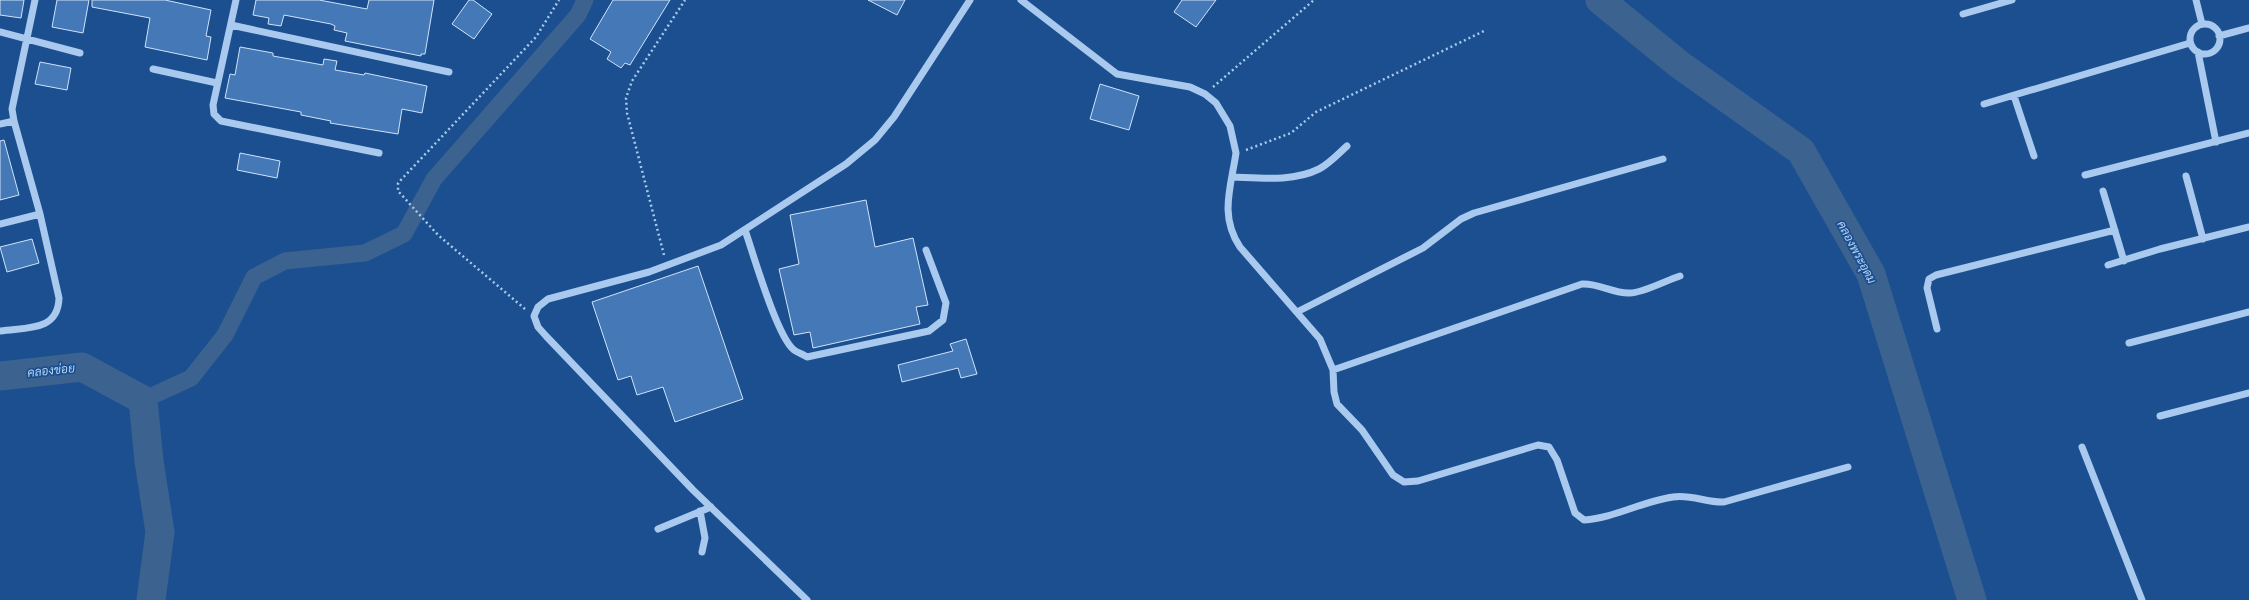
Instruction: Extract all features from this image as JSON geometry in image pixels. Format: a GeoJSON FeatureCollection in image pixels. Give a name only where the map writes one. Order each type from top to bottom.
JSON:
{"type":"FeatureCollection","features":[{"type":"Feature","properties":{"kind":"street"},"geometry":{"type":"LineString","coordinates":[[0,331],[44,325],[54,319],[59,310],[59,298],[40,214],[12,109],[28,39],[35,0]]}},
{"type":"Feature","properties":{"kind":"street"},"geometry":{"type":"LineString","coordinates":[[236,0],[217,83],[213,105],[214,114],[221,121],[379,153]]}},
{"type":"Feature","properties":{"kind":"street"},"geometry":{"type":"LineString","coordinates":[[807,600],[711,507],[546,336],[538,327],[534,316],[538,307],[548,299],[667,266],[721,245],[846,164],[875,140],[894,117],[970,0]]}},
{"type":"Feature","properties":{"kind":"street"},"geometry":{"type":"LineString","coordinates":[[1021,0],[1117,74],[1190,88],[1205,94],[1216,103],[1230,126],[1236,153],[1227,212],[1231,234],[1240,247],[1320,339],[1333,370],[1334,392],[1337,404],[1362,430],[1393,475],[1404,482],[1418,481],[1538,445],[1549,447],[1557,460],[1575,513],[1584,520],[1600,519],[1673,497],[1691,496],[1712,503],[1724,502],[1848,466]]}},
{"type":"Feature","properties":{"kind":"street"},"geometry":{"type":"LineString","coordinates":[[1963,14],[2012,0]]}},
{"type":"Feature","properties":{"kind":"street"},"geometry":{"type":"LineString","coordinates":[[2196,0],[2202,24]]}},
{"type":"Feature","properties":{"kind":"street"},"geometry":{"type":"LineString","coordinates":[[2190,43],[2198,52],[2203,54],[2214,51],[2218,47],[2219,36],[2213,27],[2202,24]]}},
{"type":"Feature","properties":{"kind":"street"},"geometry":{"type":"LineString","coordinates":[[2190,43],[2192,31],[2202,24]]}},
{"type":"Feature","properties":{"kind":"street"},"geometry":{"type":"LineString","coordinates":[[231,25],[449,72]]}},
{"type":"Feature","properties":{"kind":"street"},"geometry":{"type":"LineString","coordinates":[[2219,36],[2249,28]]}},
{"type":"Feature","properties":{"kind":"street"},"geometry":{"type":"LineString","coordinates":[[0,32],[80,53]]}},
{"type":"Feature","properties":{"kind":"street"},"geometry":{"type":"LineString","coordinates":[[1984,104],[2190,43]]}},
{"type":"Feature","properties":{"kind":"street"},"geometry":{"type":"LineString","coordinates":[[2198,52],[2216,142]]}},
{"type":"Feature","properties":{"kind":"street"},"geometry":{"type":"LineString","coordinates":[[153,69],[217,83]]}},
{"type":"Feature","properties":{"kind":"street"},"geometry":{"type":"LineString","coordinates":[[2014,96],[2034,156]]}},
{"type":"Feature","properties":{"kind":"street"},"geometry":{"type":"LineString","coordinates":[[0,124],[14,120]]}},
{"type":"Feature","properties":{"kind":"street"},"geometry":{"type":"LineString","coordinates":[[2085,175],[2249,133]]}},
{"type":"Feature","properties":{"kind":"street"},"geometry":{"type":"LineString","coordinates":[[1232,177],[1272,178],[1304,175],[1320,169],[1347,146]]}},
{"type":"Feature","properties":{"kind":"street"},"geometry":{"type":"LineString","coordinates":[[1297,312],[1423,248],[1461,219],[1474,213],[1559,187],[1663,159]]}},
{"type":"Feature","properties":{"kind":"street"},"geometry":{"type":"LineString","coordinates":[[2186,176],[2203,239]]}},
{"type":"Feature","properties":{"kind":"street"},"geometry":{"type":"LineString","coordinates":[[2103,191],[2124,261]]}},
{"type":"Feature","properties":{"kind":"street"},"geometry":{"type":"LineString","coordinates":[[0,224],[40,214]]}},
{"type":"Feature","properties":{"kind":"street"},"geometry":{"type":"LineString","coordinates":[[2108,265],[2249,227]]}},
{"type":"Feature","properties":{"kind":"street"},"geometry":{"type":"LineString","coordinates":[[745,230],[765,290],[781,329],[793,349],[807,357],[930,331],[943,320],[946,303],[926,250]]}},
{"type":"Feature","properties":{"kind":"street"},"geometry":{"type":"LineString","coordinates":[[1936,329],[1927,288],[1929,279],[1936,275],[2115,230]]}},
{"type":"Feature","properties":{"kind":"street"},"geometry":{"type":"LineString","coordinates":[[1333,370],[1582,284],[1601,286],[1632,294],[1680,276]]}},
{"type":"Feature","properties":{"kind":"street"},"geometry":{"type":"LineString","coordinates":[[2129,343],[2249,312]]}},
{"type":"Feature","properties":{"kind":"street"},"geometry":{"type":"LineString","coordinates":[[2160,416],[2249,393]]}},
{"type":"Feature","properties":{"kind":"street"},"geometry":{"type":"LineString","coordinates":[[2082,447],[2142,600]]}},
{"type":"Feature","properties":{"kind":"street"},"geometry":{"type":"LineString","coordinates":[[658,528],[711,507]]}},
{"type":"Feature","properties":{"kind":"street"},"geometry":{"type":"LineString","coordinates":[[700,511],[705,538],[702,552]]}},
{"type":"Feature","properties":{"kind":"path"},"geometry":{"type":"LineString","coordinates":[[534,316],[506,295],[438,235],[398,191],[398,183],[536,37],[559,0]]}},
{"type":"Feature","properties":{"kind":"path"},"geometry":{"type":"LineString","coordinates":[[667,266],[627,113],[626,98],[632,81],[685,0]]}},
{"type":"Feature","properties":{"kind":"path"},"geometry":{"type":"LineString","coordinates":[[1205,94],[1314,0]]}},
{"type":"Feature","properties":{"kind":"path"},"geometry":{"type":"LineString","coordinates":[[1236,153],[1291,133],[1316,112],[1486,30]]}},
{"type":"Feature","properties":{"kind":"building"},"geometry":{"type":"Polygon","coordinates":[[[0,0],[24,0],[21,18],[0,15],[0,0]]]}},
{"type":"Feature","properties":{"kind":"building"},"geometry":{"type":"Polygon","coordinates":[[[57,0],[89,0],[83,33],[52,27],[57,0]]]}},
{"type":"Feature","properties":{"kind":"building"},"geometry":{"type":"Polygon","coordinates":[[[92,0],[165,0],[211,10],[206,36],[211,37],[207,60],[145,47],[150,18],[92,7],[92,0]]]}},
{"type":"Feature","properties":{"kind":"building"},"geometry":{"type":"Polygon","coordinates":[[[256,0],[319,0],[367,9],[369,0],[434,0],[425,54],[421,54],[421,56],[345,41],[347,33],[334,30],[335,26],[331,24],[284,15],[281,26],[268,24],[269,18],[253,15],[256,0]]]}},
{"type":"Feature","properties":{"kind":"building"},"geometry":{"type":"Polygon","coordinates":[[[469,0],[473,0],[492,14],[474,39],[452,24],[469,0]]]}},
{"type":"Feature","properties":{"kind":"building"},"geometry":{"type":"Polygon","coordinates":[[[613,0],[670,0],[630,65],[625,63],[621,68],[607,59],[611,52],[590,39],[613,0]]]}},
{"type":"Feature","properties":{"kind":"building"},"geometry":{"type":"Polygon","coordinates":[[[868,0],[905,0],[897,15],[868,0]]]}},
{"type":"Feature","properties":{"kind":"building"},"geometry":{"type":"Polygon","coordinates":[[[1182,0],[1216,0],[1196,27],[1174,12],[1182,0]]]}},
{"type":"Feature","properties":{"kind":"building"},"geometry":{"type":"Polygon","coordinates":[[[240,47],[273,53],[273,56],[323,65],[324,59],[337,61],[335,70],[364,75],[365,73],[427,86],[422,113],[402,109],[398,134],[330,123],[331,121],[301,115],[301,112],[225,98],[230,74],[235,75],[240,47]]]}},
{"type":"Feature","properties":{"kind":"building"},"geometry":{"type":"Polygon","coordinates":[[[40,62],[71,68],[67,90],[35,84],[40,62]]]}},
{"type":"Feature","properties":{"kind":"building"},"geometry":{"type":"Polygon","coordinates":[[[1100,84],[1139,96],[1129,130],[1090,119],[1100,84]]]}},
{"type":"Feature","properties":{"kind":"building"},"geometry":{"type":"Polygon","coordinates":[[[4,140],[19,195],[0,200],[0,141],[4,140]]]}},
{"type":"Feature","properties":{"kind":"building"},"geometry":{"type":"Polygon","coordinates":[[[240,153],[280,161],[277,178],[237,170],[240,153]]]}},
{"type":"Feature","properties":{"kind":"building"},"geometry":{"type":"Polygon","coordinates":[[[866,200],[875,247],[913,238],[928,305],[916,307],[920,324],[813,348],[810,332],[794,335],[779,269],[799,264],[790,215],[866,200]]]}},
{"type":"Feature","properties":{"kind":"building"},"geometry":{"type":"Polygon","coordinates":[[[32,239],[39,263],[7,272],[0,247],[32,239]]]}},
{"type":"Feature","properties":{"kind":"building"},"geometry":{"type":"Polygon","coordinates":[[[698,266],[743,399],[675,422],[663,387],[637,395],[631,376],[618,380],[592,302],[698,266]]]}},
{"type":"Feature","properties":{"kind":"building"},"geometry":{"type":"Polygon","coordinates":[[[966,339],[977,374],[961,378],[958,368],[902,382],[898,365],[953,351],[950,344],[966,339]]]}},
{"type":"Feature","properties":{"kind":"waterway"},"geometry":{"type":"LineString","coordinates":[[143,400],[191,378],[225,335],[254,277],[285,261],[365,253],[404,234],[434,179],[578,15],[585,0]]}},
{"type":"Feature","properties":{"kind":"waterway","name":"คลองพระอุดม"},"geometry":{"type":"LineString","coordinates":[[1600,0],[1680,65],[1801,151],[1871,274],[1972,600]]}},
{"type":"Feature","properties":{"kind":"waterway","name":"คลองข่อย"},"geometry":{"type":"LineString","coordinates":[[0,376],[82,367],[143,400],[149,461],[160,532],[151,600]]}}]}
